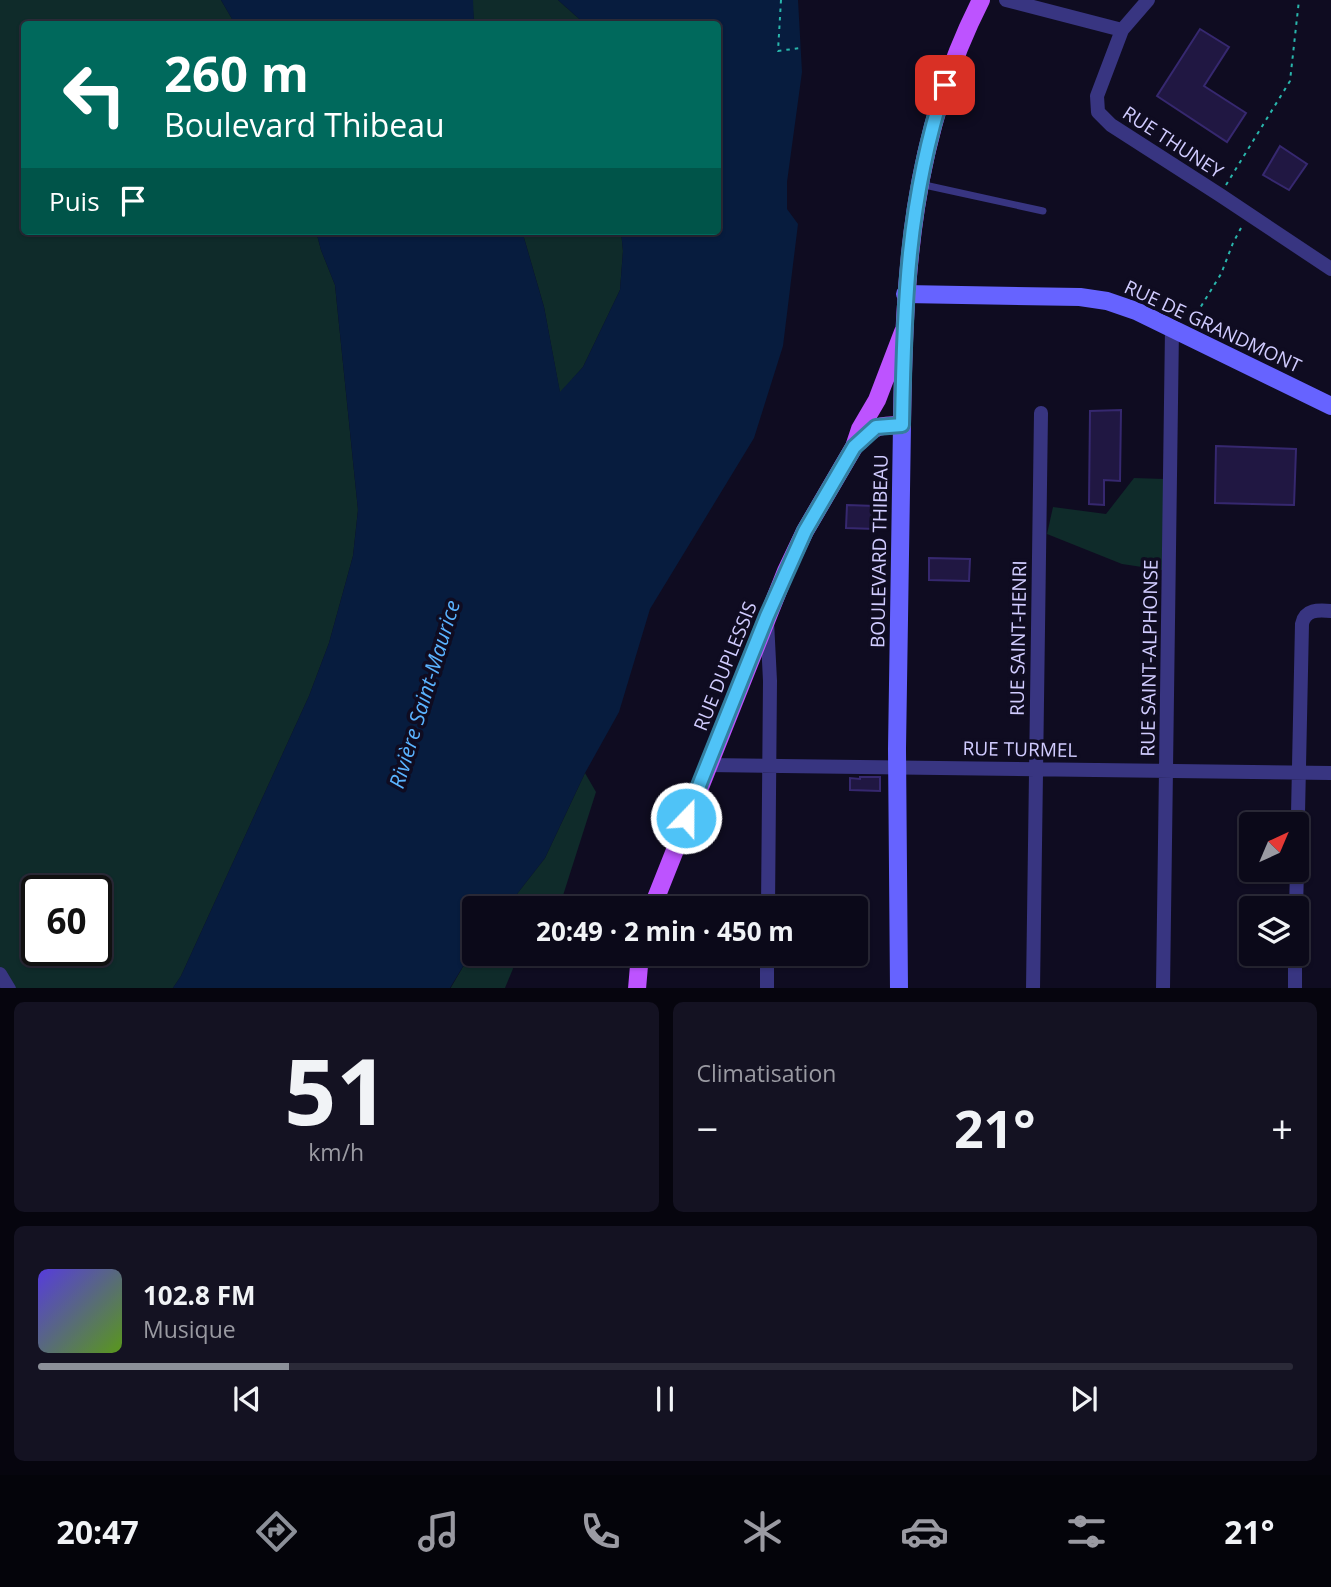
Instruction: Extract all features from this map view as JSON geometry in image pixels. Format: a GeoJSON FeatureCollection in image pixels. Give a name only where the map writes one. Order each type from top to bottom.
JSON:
{"type":"FeatureCollection","features":[{"type":"Feature","properties":{"kind":"main road","name":"BOULEVARD THIBEAU"},"geometry":{"type":"LineString","coordinates":[[902,425],[905,294],[919,184],[945,85],[981,0]]}},
{"type":"Feature","properties":{"kind":"main road","name":"RUE DUPLESSIS"},"geometry":{"type":"LineString","coordinates":[[657,896],[767,616],[805,531],[854,447],[860,429],[880,393],[903,332]]}},
{"type":"Feature","properties":{"kind":"main road","name":"RUE DUPLESSIS"},"geometry":{"type":"LineString","coordinates":[[854,447],[876,427],[902,425]]}},
{"type":"Feature","properties":{"kind":"main road"},"geometry":{"type":"LineString","coordinates":[[637,988],[639,966]]}},
{"type":"Feature","properties":{"kind":"street"},"geometry":{"type":"LineString","coordinates":[[1006,0],[1122,30],[1148,0]]}},
{"type":"Feature","properties":{"kind":"street","name":"RUE THUNEY"},"geometry":{"type":"LineString","coordinates":[[1122,30],[1097,96],[1096,108],[1100,115],[1111,125],[1331,269]]}},
{"type":"Feature","properties":{"kind":"street","name":"RUE DE GRANDMONT"},"geometry":{"type":"LineString","coordinates":[[905,294],[1091,298],[1129,308],[1331,405]]}},
{"type":"Feature","properties":{"kind":"street","name":"RUE SAINT-ALPHONSE"},"geometry":{"type":"LineString","coordinates":[[1163,988],[1178,332]]}},
{"type":"Feature","properties":{"kind":"street","name":"RUE SAINT-HENRI"},"geometry":{"type":"LineString","coordinates":[[1032,988],[1041,413]]}},
{"type":"Feature","properties":{"kind":"street","name":"BOULEVARD THIBEAU"},"geometry":{"type":"LineString","coordinates":[[899,988],[897,767],[902,425]]}},
{"type":"Feature","properties":{"kind":"street"},"geometry":{"type":"LineString","coordinates":[[1298,812],[1302,624],[1306,614],[1331,611]]}},
{"type":"Feature","properties":{"kind":"street"},"geometry":{"type":"LineString","coordinates":[[767,616],[768,896]]}},
{"type":"Feature","properties":{"kind":"street","name":"RUE TURMEL"},"geometry":{"type":"LineString","coordinates":[[708,765],[1331,773]]}},
{"type":"Feature","properties":{"kind":"street"},"geometry":{"type":"LineString","coordinates":[[767,966],[767,988]]}},
{"type":"Feature","properties":{"kind":"street"},"geometry":{"type":"LineString","coordinates":[[1295,966],[1295,988]]}},
{"type":"Feature","properties":{"kind":"lane"},"geometry":{"type":"LineString","coordinates":[[919,184],[1042,211]]}},
{"type":"Feature","properties":{"kind":"path"},"geometry":{"type":"LineString","coordinates":[[781,0],[778,51],[800,48]]}},
{"type":"Feature","properties":{"kind":"path"},"geometry":{"type":"LineString","coordinates":[[1220,195],[1290,81],[1298,0]]}},
{"type":"Feature","properties":{"kind":"path"},"geometry":{"type":"LineString","coordinates":[[1178,332],[1221,274],[1233,243],[1249,215]]}},
{"type":"Feature","properties":{"kind":"green space"},"geometry":{"type":"Polygon","coordinates":[[[0,0],[221,0],[233,21],[21,21],[21,235],[317,235],[335,285],[358,510],[353,556],[329,643],[309,696],[181,976],[173,988],[0,988],[0,0]]]}},
{"type":"Feature","properties":{"kind":"green space"},"geometry":{"type":"Polygon","coordinates":[[[463,0],[558,0],[582,21],[474,21],[473,10],[463,0]]]}},
{"type":"Feature","properties":{"kind":"green space"},"geometry":{"type":"Polygon","coordinates":[[[523,235],[621,235],[620,290],[583,367],[560,393],[544,307],[523,235]]]}},
{"type":"Feature","properties":{"kind":"green space"},"geometry":{"type":"Polygon","coordinates":[[[1134,478],[1164,479],[1162,570],[1122,564],[1047,534],[1053,507],[1106,514],[1134,478]]]}},
{"type":"Feature","properties":{"kind":"green space"},"geometry":{"type":"Polygon","coordinates":[[[585,773],[596,792],[563,896],[515,896],[545,858],[585,773]]]}},
{"type":"Feature","properties":{"kind":"green space"},"geometry":{"type":"Polygon","coordinates":[[[463,966],[514,966],[505,988],[451,988],[463,966]]]}},
{"type":"Feature","properties":{"kind":"water"},"geometry":{"type":"Polygon","coordinates":[[[221,0],[473,0],[474,21],[233,21],[221,0]]]}},
{"type":"Feature","properties":{"kind":"water","name":"Rivière Saint-Maurice"},"geometry":{"type":"Polygon","coordinates":[[[558,0],[798,0],[802,72],[787,182],[787,209],[798,224],[783,346],[754,438],[650,609],[619,712],[585,773],[545,858],[515,896],[462,896],[463,966],[450,988],[173,988],[181,976],[309,696],[329,643],[353,556],[358,510],[335,285],[317,235],[523,235],[544,307],[560,392],[583,367],[620,290],[621,235],[721,235],[721,21],[582,21],[558,0]]]}},
{"type":"Feature","properties":{"kind":"building"},"geometry":{"type":"Polygon","coordinates":[[[1200,29],[1229,47],[1204,86],[1246,113],[1227,142],[1157,96],[1200,29]]]}},
{"type":"Feature","properties":{"kind":"building"},"geometry":{"type":"Polygon","coordinates":[[[1280,146],[1307,164],[1289,190],[1263,175],[1280,146]]]}},
{"type":"Feature","properties":{"kind":"building"},"geometry":{"type":"Polygon","coordinates":[[[1121,410],[1120,481],[1104,480],[1104,505],[1089,504],[1090,411],[1121,410]]]}},
{"type":"Feature","properties":{"kind":"building"},"geometry":{"type":"Polygon","coordinates":[[[1216,446],[1296,449],[1294,505],[1215,503],[1216,446]]]}},
{"type":"Feature","properties":{"kind":"building"},"geometry":{"type":"Polygon","coordinates":[[[847,505],[875,506],[875,529],[846,528],[847,505]]]}},
{"type":"Feature","properties":{"kind":"building"},"geometry":{"type":"Polygon","coordinates":[[[929,558],[970,559],[969,581],[929,580],[929,558]]]}},
{"type":"Feature","properties":{"kind":"building"},"geometry":{"type":"Polygon","coordinates":[[[880,777],[880,791],[850,790],[850,778],[880,777]]]}},
{"type":"Feature","properties":{"kind":"route"},"geometry":{"type":"LineString","coordinates":[[686,818],[767,616],[805,531],[828,489],[854,447],[872,429],[884,425],[902,425],[904,312],[910,244],[922,169],[945,85]]}}]}
